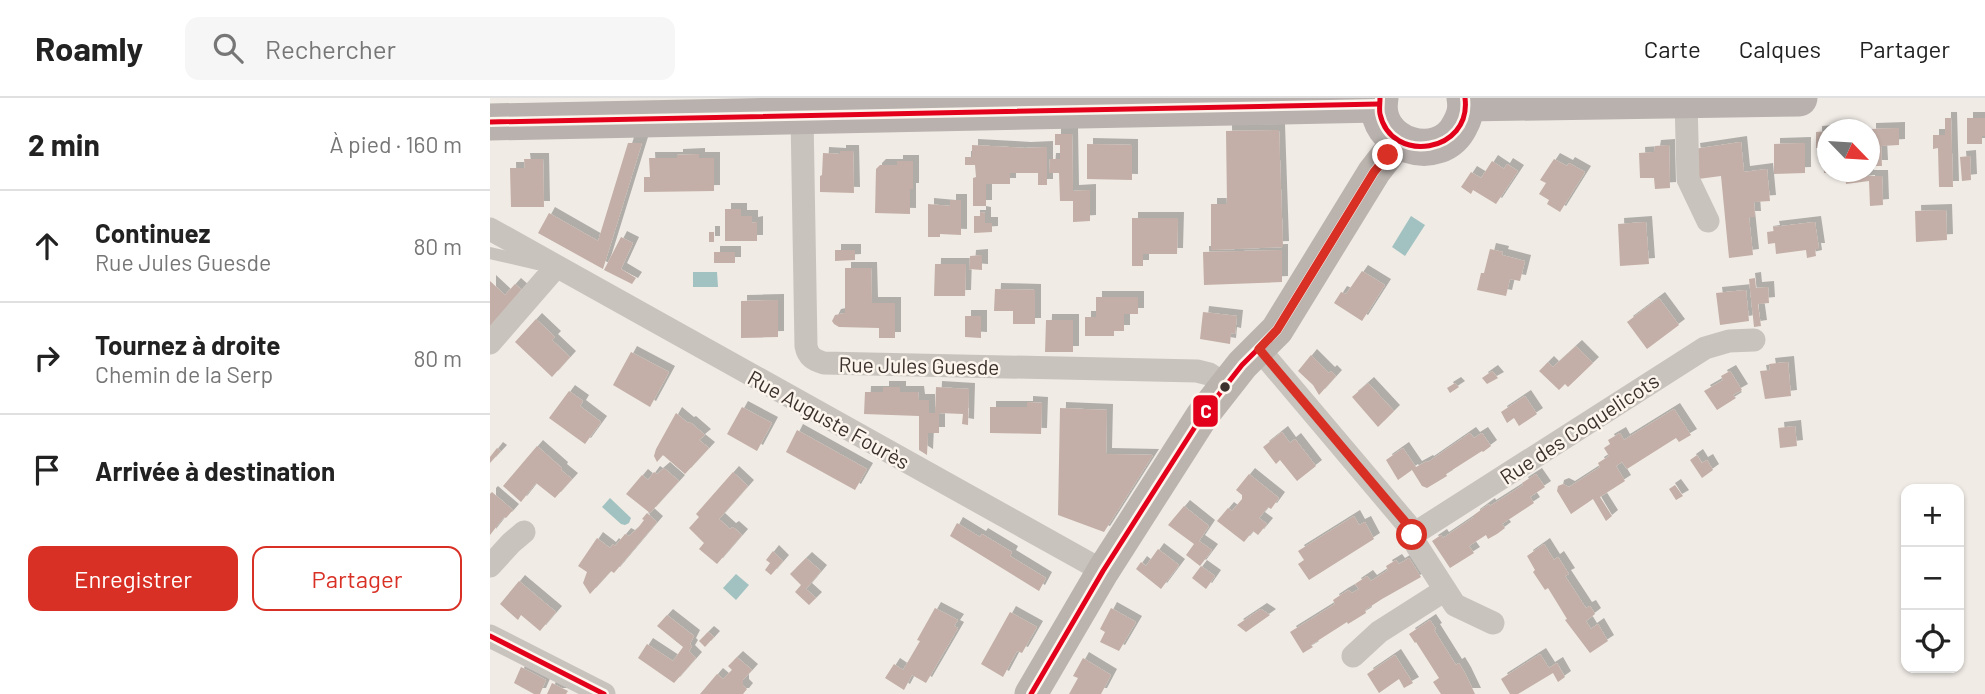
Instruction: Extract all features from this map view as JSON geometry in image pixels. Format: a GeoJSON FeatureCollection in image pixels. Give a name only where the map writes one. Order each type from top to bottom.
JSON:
{"type":"FeatureCollection","features":[{"type":"Feature","properties":{"kind":"main road"},"geometry":{"type":"LineString","coordinates":[[490,122],[747,112],[802,116],[1379,101],[1383,124],[1389,133],[1410,147],[1424,148],[1437,146],[1449,139],[1458,129],[1464,117],[1466,100],[1798,98]]}},
{"type":"Feature","properties":{"kind":"street"},"geometry":{"type":"LineString","coordinates":[[1686,100],[1688,179],[1708,221]]}},
{"type":"Feature","properties":{"kind":"street","name":"Rue Jules Guesde"},"geometry":{"type":"LineString","coordinates":[[802,116],[806,346],[808,355],[815,360],[824,363],[1197,372],[1209,374],[1226,385]]}},
{"type":"Feature","properties":{"kind":"street"},"geometry":{"type":"LineString","coordinates":[[1031,694],[1103,571],[1202,416],[1242,365],[1277,330],[1374,172],[1398,141]]}},
{"type":"Feature","properties":{"kind":"street","name":"Rue Auguste Fourès"},"geometry":{"type":"LineString","coordinates":[[490,229],[1103,571]]}},
{"type":"Feature","properties":{"kind":"street"},"geometry":{"type":"LineString","coordinates":[[490,343],[556,267]]}},
{"type":"Feature","properties":{"kind":"street","name":"Rue des Coquelicots"},"geometry":{"type":"LineString","coordinates":[[1412,535],[1705,348],[1729,341],[1754,340]]}},
{"type":"Feature","properties":{"kind":"street"},"geometry":{"type":"LineString","coordinates":[[1259,349],[1407,524],[1416,546],[1455,605],[1493,623]]}},
{"type":"Feature","properties":{"kind":"street"},"geometry":{"type":"LineString","coordinates":[[490,566],[510,543],[524,532]]}},
{"type":"Feature","properties":{"kind":"street"},"geometry":{"type":"LineString","coordinates":[[1353,656],[1380,632],[1445,590]]}},
{"type":"Feature","properties":{"kind":"street"},"geometry":{"type":"LineString","coordinates":[[490,636],[604,694]]}},
{"type":"Feature","properties":{"kind":"lane","name":"Rue Auguste Fourès"},"geometry":{"type":"LineString","coordinates":[[490,253],[556,267]]}},
{"type":"Feature","properties":{"kind":"water"},"geometry":{"type":"Polygon","coordinates":[[[1411,216],[1425,225],[1405,256],[1392,247],[1411,216]]]}},
{"type":"Feature","properties":{"kind":"water"},"geometry":{"type":"Polygon","coordinates":[[[693,272],[717,272],[718,287],[693,287],[693,272]]]}},
{"type":"Feature","properties":{"kind":"water"},"geometry":{"type":"Polygon","coordinates":[[[610,498],[631,518],[629,523],[621,524],[602,507],[610,498]]]}},
{"type":"Feature","properties":{"kind":"water"},"geometry":{"type":"Polygon","coordinates":[[[736,574],[749,585],[736,600],[723,588],[736,574]]]}},
{"type":"Feature","properties":{"kind":"building"},"geometry":{"type":"Polygon","coordinates":[[[1945,118],[1951,118],[1953,187],[1939,187],[1938,148],[1933,149],[1933,135],[1945,135],[1945,118]]]}},
{"type":"Feature","properties":{"kind":"building"},"geometry":{"type":"Polygon","coordinates":[[[1967,118],[1985,118],[1982,144],[1967,144],[1967,118]]]}},
{"type":"Feature","properties":{"kind":"building"},"geometry":{"type":"Polygon","coordinates":[[[1899,128],[1899,145],[1881,146],[1882,166],[1880,166],[1880,129],[1899,128]]]}},
{"type":"Feature","properties":{"kind":"building"},"geometry":{"type":"Polygon","coordinates":[[[1279,130],[1283,247],[1211,250],[1211,204],[1227,204],[1226,131],[1279,130]]]}},
{"type":"Feature","properties":{"kind":"building"},"geometry":{"type":"Polygon","coordinates":[[[1055,134],[1072,134],[1073,191],[1090,190],[1090,221],[1073,222],[1073,201],[1060,201],[1059,173],[1049,173],[1050,159],[1060,159],[1060,145],[1055,145],[1055,134]]]}},
{"type":"Feature","properties":{"kind":"building"},"geometry":{"type":"Polygon","coordinates":[[[1741,142],[1744,172],[1767,169],[1770,201],[1754,202],[1755,217],[1749,217],[1753,255],[1729,258],[1721,176],[1698,179],[1694,149],[1741,142]]]}},
{"type":"Feature","properties":{"kind":"building"},"geometry":{"type":"Polygon","coordinates":[[[628,143],[642,143],[603,269],[538,233],[549,213],[598,241],[628,143]]]}},
{"type":"Feature","properties":{"kind":"building"},"geometry":{"type":"Polygon","coordinates":[[[1805,143],[1805,173],[1774,174],[1774,144],[1805,143]]]}},
{"type":"Feature","properties":{"kind":"building"},"geometry":{"type":"Polygon","coordinates":[[[1087,144],[1132,145],[1132,180],[1087,179],[1087,144]]]}},
{"type":"Feature","properties":{"kind":"building"},"geometry":{"type":"Polygon","coordinates":[[[972,145],[1047,147],[1047,185],[1038,185],[1038,173],[1010,173],[1010,184],[986,184],[986,206],[973,206],[975,165],[965,165],[965,157],[972,157],[972,145]]]}},
{"type":"Feature","properties":{"kind":"building"},"geometry":{"type":"Polygon","coordinates":[[[1669,145],[1670,188],[1655,189],[1654,178],[1640,178],[1639,153],[1654,152],[1655,146],[1669,145]]]}},
{"type":"Feature","properties":{"kind":"building"},"geometry":{"type":"Polygon","coordinates":[[[840,151],[853,151],[854,193],[820,192],[823,153],[840,154],[840,151]]]}},
{"type":"Feature","properties":{"kind":"building"},"geometry":{"type":"Polygon","coordinates":[[[699,154],[699,158],[714,158],[714,191],[644,192],[644,177],[650,177],[649,158],[677,158],[677,155],[699,154]]]}},
{"type":"Feature","properties":{"kind":"building"},"geometry":{"type":"Polygon","coordinates":[[[1970,156],[1971,180],[1962,181],[1960,157],[1970,156]]]}},
{"type":"Feature","properties":{"kind":"building"},"geometry":{"type":"Polygon","coordinates":[[[524,159],[543,159],[544,207],[511,207],[510,168],[525,168],[524,159]]]}},
{"type":"Feature","properties":{"kind":"building"},"geometry":{"type":"Polygon","coordinates":[[[1554,159],[1567,166],[1569,163],[1585,172],[1560,212],[1547,204],[1549,200],[1539,194],[1546,183],[1540,180],[1554,159]]]}},
{"type":"Feature","properties":{"kind":"building"},"geometry":{"type":"Polygon","coordinates":[[[897,161],[913,161],[910,214],[875,213],[876,169],[880,165],[897,165],[897,161]]]}},
{"type":"Feature","properties":{"kind":"building"},"geometry":{"type":"Polygon","coordinates":[[[1492,161],[1504,169],[1507,164],[1518,171],[1496,204],[1473,190],[1471,194],[1461,187],[1471,172],[1481,178],[1492,161]]]}},
{"type":"Feature","properties":{"kind":"building"},"geometry":{"type":"Polygon","coordinates":[[[1882,176],[1883,205],[1870,206],[1869,182],[1880,182],[1882,176]]]}},
{"type":"Feature","properties":{"kind":"building"},"geometry":{"type":"Polygon","coordinates":[[[950,200],[961,200],[961,235],[940,234],[940,237],[928,237],[928,204],[950,206],[950,200]]]}},
{"type":"Feature","properties":{"kind":"building"},"geometry":{"type":"Polygon","coordinates":[[[725,209],[741,209],[741,216],[752,216],[752,223],[757,222],[757,241],[725,241],[725,209]]]}},
{"type":"Feature","properties":{"kind":"building"},"geometry":{"type":"Polygon","coordinates":[[[1946,210],[1947,240],[1916,242],[1915,211],[1946,210]]]}},
{"type":"Feature","properties":{"kind":"building"},"geometry":{"type":"Polygon","coordinates":[[[980,212],[985,213],[985,223],[992,223],[992,232],[974,233],[974,216],[980,216],[980,212]]]}},
{"type":"Feature","properties":{"kind":"building"},"geometry":{"type":"Polygon","coordinates":[[[1132,218],[1178,218],[1177,254],[1143,254],[1143,266],[1132,266],[1132,218]]]}},
{"type":"Feature","properties":{"kind":"building"},"geometry":{"type":"Polygon","coordinates":[[[1646,222],[1649,264],[1620,266],[1618,224],[1646,222]]]}},
{"type":"Feature","properties":{"kind":"building"},"geometry":{"type":"Polygon","coordinates":[[[1815,222],[1819,249],[1815,249],[1816,256],[1807,258],[1806,250],[1776,254],[1775,243],[1768,244],[1767,232],[1774,231],[1773,227],[1815,222]]]}},
{"type":"Feature","properties":{"kind":"building"},"geometry":{"type":"Polygon","coordinates":[[[709,232],[714,232],[714,242],[709,242],[709,232]]]}},
{"type":"Feature","properties":{"kind":"building"},"geometry":{"type":"Polygon","coordinates":[[[621,237],[633,243],[621,269],[636,278],[632,284],[604,270],[621,237]]]}},
{"type":"Feature","properties":{"kind":"building"},"geometry":{"type":"Polygon","coordinates":[[[1490,249],[1525,261],[1520,281],[1510,279],[1506,296],[1477,290],[1490,249]]]}},
{"type":"Feature","properties":{"kind":"building"},"geometry":{"type":"Polygon","coordinates":[[[835,250],[855,250],[855,260],[835,261],[835,250]]]}},
{"type":"Feature","properties":{"kind":"building"},"geometry":{"type":"Polygon","coordinates":[[[1282,250],[1282,282],[1204,285],[1203,252],[1282,250]]]}},
{"type":"Feature","properties":{"kind":"building"},"geometry":{"type":"Polygon","coordinates":[[[714,252],[735,252],[735,263],[714,263],[714,252]]]}},
{"type":"Feature","properties":{"kind":"building"},"geometry":{"type":"Polygon","coordinates":[[[982,255],[982,270],[969,269],[970,256],[982,255]]]}},
{"type":"Feature","properties":{"kind":"building"},"geometry":{"type":"Polygon","coordinates":[[[935,264],[966,264],[965,296],[934,296],[935,264]]]}},
{"type":"Feature","properties":{"kind":"building"},"geometry":{"type":"Polygon","coordinates":[[[845,268],[871,268],[872,303],[895,303],[895,338],[879,338],[879,328],[839,327],[834,324],[832,321],[835,315],[845,313],[845,268]]]}},
{"type":"Feature","properties":{"kind":"building"},"geometry":{"type":"Polygon","coordinates":[[[1362,271],[1385,285],[1362,321],[1334,303],[1341,292],[1346,294],[1362,271]]]}},
{"type":"Feature","properties":{"kind":"building"},"geometry":{"type":"Polygon","coordinates":[[[1755,278],[1756,288],[1768,287],[1769,303],[1758,304],[1761,326],[1754,327],[1749,279],[1755,278]]]}},
{"type":"Feature","properties":{"kind":"building"},"geometry":{"type":"Polygon","coordinates":[[[490,281],[505,295],[515,284],[524,292],[490,330],[490,281]]]}},
{"type":"Feature","properties":{"kind":"building"},"geometry":{"type":"Polygon","coordinates":[[[995,289],[1035,290],[1035,324],[1013,324],[1013,311],[994,311],[995,289]]]}},
{"type":"Feature","properties":{"kind":"building"},"geometry":{"type":"Polygon","coordinates":[[[1746,290],[1749,321],[1720,325],[1716,293],[1746,290]]]}},
{"type":"Feature","properties":{"kind":"building"},"geometry":{"type":"Polygon","coordinates":[[[1096,297],[1138,297],[1138,314],[1124,314],[1124,331],[1114,331],[1114,336],[1085,336],[1085,317],[1096,317],[1096,297]]]}},
{"type":"Feature","properties":{"kind":"building"},"geometry":{"type":"Polygon","coordinates":[[[1659,298],[1679,325],[1647,349],[1627,322],[1659,298]]]}},
{"type":"Feature","properties":{"kind":"building"},"geometry":{"type":"Polygon","coordinates":[[[778,300],[778,337],[741,338],[741,301],[778,300]]]}},
{"type":"Feature","properties":{"kind":"building"},"geometry":{"type":"Polygon","coordinates":[[[1203,312],[1237,316],[1235,334],[1231,333],[1230,344],[1200,339],[1203,312]]]}},
{"type":"Feature","properties":{"kind":"building"},"geometry":{"type":"Polygon","coordinates":[[[965,316],[981,316],[981,338],[965,337],[965,316]]]}},
{"type":"Feature","properties":{"kind":"building"},"geometry":{"type":"Polygon","coordinates":[[[536,319],[555,337],[552,340],[570,357],[552,377],[515,342],[536,319]]]}},
{"type":"Feature","properties":{"kind":"building"},"geometry":{"type":"Polygon","coordinates":[[[1046,320],[1073,320],[1073,352],[1045,352],[1046,320]]]}},
{"type":"Feature","properties":{"kind":"building"},"geometry":{"type":"Polygon","coordinates":[[[1576,346],[1593,363],[1568,387],[1565,384],[1559,390],[1539,371],[1548,362],[1553,367],[1576,346]]]}},
{"type":"Feature","properties":{"kind":"building"},"geometry":{"type":"Polygon","coordinates":[[[631,352],[669,372],[650,407],[613,385],[631,352]]]}},
{"type":"Feature","properties":{"kind":"building"},"geometry":{"type":"Polygon","coordinates":[[[1311,355],[1329,373],[1331,371],[1336,376],[1319,395],[1298,371],[1311,355]]]}},
{"type":"Feature","properties":{"kind":"building"},"geometry":{"type":"Polygon","coordinates":[[[1788,362],[1791,396],[1765,399],[1760,371],[1770,370],[1769,364],[1788,362]]]}},
{"type":"Feature","properties":{"kind":"building"},"geometry":{"type":"Polygon","coordinates":[[[1492,371],[1498,378],[1487,384],[1482,378],[1492,371]]]}},
{"type":"Feature","properties":{"kind":"building"},"geometry":{"type":"Polygon","coordinates":[[[1730,371],[1742,390],[1733,395],[1736,398],[1717,410],[1704,391],[1723,380],[1721,376],[1730,371]]]}},
{"type":"Feature","properties":{"kind":"building"},"geometry":{"type":"Polygon","coordinates":[[[1368,383],[1394,411],[1378,427],[1352,397],[1368,383]]]}},
{"type":"Feature","properties":{"kind":"building"},"geometry":{"type":"Polygon","coordinates":[[[1455,383],[1459,387],[1450,393],[1447,388],[1455,383]]]}},
{"type":"Feature","properties":{"kind":"building"},"geometry":{"type":"Polygon","coordinates":[[[883,387],[900,387],[900,392],[918,392],[919,400],[929,400],[929,413],[935,413],[936,387],[969,389],[968,425],[962,424],[963,414],[939,413],[939,433],[928,433],[927,455],[919,450],[919,416],[864,414],[865,392],[883,392],[883,387]]]}},
{"type":"Feature","properties":{"kind":"building"},"geometry":{"type":"Polygon","coordinates":[[[569,391],[583,401],[580,406],[601,422],[585,444],[549,418],[569,391]]]}},
{"type":"Feature","properties":{"kind":"building"},"geometry":{"type":"Polygon","coordinates":[[[1525,396],[1537,414],[1519,426],[1514,418],[1507,423],[1501,412],[1525,396]]]}},
{"type":"Feature","properties":{"kind":"building"},"geometry":{"type":"Polygon","coordinates":[[[1027,402],[1042,403],[1041,434],[990,433],[990,407],[1027,407],[1027,402]]]}},
{"type":"Feature","properties":{"kind":"building"},"geometry":{"type":"Polygon","coordinates":[[[742,407],[772,423],[757,451],[727,434],[742,407]]]}},
{"type":"Feature","properties":{"kind":"building"},"geometry":{"type":"Polygon","coordinates":[[[1060,408],[1107,410],[1106,454],[1153,455],[1104,532],[1058,515],[1060,408]]]}},
{"type":"Feature","properties":{"kind":"building"},"geometry":{"type":"Polygon","coordinates":[[[1674,409],[1691,435],[1679,442],[1676,438],[1627,469],[1622,462],[1616,466],[1625,481],[1600,497],[1612,516],[1606,521],[1593,499],[1571,514],[1557,491],[1558,486],[1563,484],[1569,487],[1600,467],[1598,463],[1609,456],[1604,448],[1610,444],[1608,440],[1620,433],[1624,440],[1674,409]]]}},
{"type":"Feature","properties":{"kind":"building"},"geometry":{"type":"Polygon","coordinates":[[[676,413],[705,435],[699,440],[709,448],[685,474],[663,455],[657,462],[654,456],[676,413]]]}},
{"type":"Feature","properties":{"kind":"building"},"geometry":{"type":"Polygon","coordinates":[[[1795,426],[1797,446],[1780,448],[1778,428],[1795,426]]]}},
{"type":"Feature","properties":{"kind":"building"},"geometry":{"type":"Polygon","coordinates":[[[797,430],[867,469],[855,490],[786,452],[797,430]]]}},
{"type":"Feature","properties":{"kind":"building"},"geometry":{"type":"Polygon","coordinates":[[[1282,432],[1290,443],[1295,439],[1316,466],[1297,481],[1280,460],[1276,464],[1263,447],[1282,432]]]}},
{"type":"Feature","properties":{"kind":"building"},"geometry":{"type":"Polygon","coordinates":[[[1470,433],[1474,438],[1482,433],[1491,446],[1427,488],[1422,486],[1412,470],[1398,480],[1386,460],[1403,448],[1416,467],[1428,462],[1470,433]]]}},
{"type":"Feature","properties":{"kind":"building"},"geometry":{"type":"Polygon","coordinates":[[[537,446],[572,479],[555,498],[536,483],[521,502],[503,486],[537,446]]]}},
{"type":"Feature","properties":{"kind":"building"},"geometry":{"type":"Polygon","coordinates":[[[497,448],[501,451],[490,463],[490,457],[497,448]]]}},
{"type":"Feature","properties":{"kind":"building"},"geometry":{"type":"Polygon","coordinates":[[[1697,455],[1702,463],[1707,460],[1713,470],[1702,478],[1690,460],[1697,455]]]}},
{"type":"Feature","properties":{"kind":"building"},"geometry":{"type":"Polygon","coordinates":[[[664,468],[679,481],[650,513],[626,494],[642,475],[648,480],[654,472],[657,474],[664,468]]]}},
{"type":"Feature","properties":{"kind":"building"},"geometry":{"type":"Polygon","coordinates":[[[733,472],[748,486],[719,519],[742,535],[717,564],[699,549],[704,543],[689,528],[699,517],[696,514],[733,472]]]}},
{"type":"Feature","properties":{"kind":"building"},"geometry":{"type":"Polygon","coordinates":[[[1249,474],[1279,498],[1271,509],[1268,507],[1259,518],[1267,524],[1258,535],[1253,531],[1244,542],[1217,521],[1228,508],[1232,511],[1242,499],[1242,495],[1236,490],[1249,474]]]}},
{"type":"Feature","properties":{"kind":"building"},"geometry":{"type":"Polygon","coordinates":[[[1536,474],[1545,487],[1530,497],[1534,503],[1502,524],[1505,528],[1497,534],[1488,539],[1486,535],[1469,546],[1474,553],[1450,568],[1432,541],[1441,535],[1443,538],[1536,474]]]}},
{"type":"Feature","properties":{"kind":"building"},"geometry":{"type":"Polygon","coordinates":[[[1675,485],[1683,496],[1676,500],[1669,489],[1675,485]]]}},
{"type":"Feature","properties":{"kind":"building"},"geometry":{"type":"Polygon","coordinates":[[[492,492],[513,510],[490,535],[490,494],[492,492]]]}},
{"type":"Feature","properties":{"kind":"building"},"geometry":{"type":"Polygon","coordinates":[[[1184,506],[1209,526],[1199,541],[1212,550],[1200,566],[1186,555],[1194,544],[1168,525],[1184,506]]]}},
{"type":"Feature","properties":{"kind":"building"},"geometry":{"type":"Polygon","coordinates":[[[647,513],[657,522],[614,573],[611,571],[590,594],[583,583],[587,572],[578,566],[597,538],[610,548],[613,544],[615,546],[625,534],[629,536],[638,528],[647,513]]]}},
{"type":"Feature","properties":{"kind":"building"},"geometry":{"type":"Polygon","coordinates":[[[1354,516],[1359,525],[1365,522],[1374,539],[1309,580],[1298,564],[1304,560],[1298,551],[1354,516]]]}},
{"type":"Feature","properties":{"kind":"building"},"geometry":{"type":"Polygon","coordinates":[[[957,523],[1012,552],[1010,556],[1046,578],[1039,591],[950,536],[957,523]]]}},
{"type":"Feature","properties":{"kind":"building"},"geometry":{"type":"Polygon","coordinates":[[[1544,544],[1554,560],[1558,557],[1569,574],[1565,576],[1586,608],[1590,606],[1595,614],[1586,621],[1591,629],[1598,624],[1608,641],[1590,653],[1565,620],[1567,619],[1548,588],[1545,590],[1533,572],[1535,570],[1527,556],[1544,544]]]}},
{"type":"Feature","properties":{"kind":"building"},"geometry":{"type":"Polygon","coordinates":[[[1158,549],[1179,565],[1161,589],[1136,569],[1141,562],[1146,566],[1158,549]]]}},
{"type":"Feature","properties":{"kind":"building"},"geometry":{"type":"Polygon","coordinates":[[[773,551],[783,561],[771,575],[765,570],[770,563],[766,560],[773,551]]]}},
{"type":"Feature","properties":{"kind":"building"},"geometry":{"type":"Polygon","coordinates":[[[806,558],[821,571],[806,589],[816,598],[809,605],[795,592],[801,585],[790,574],[806,558]]]}},
{"type":"Feature","properties":{"kind":"building"},"geometry":{"type":"Polygon","coordinates":[[[1409,558],[1421,577],[1382,599],[1365,610],[1366,613],[1348,624],[1347,622],[1303,653],[1290,632],[1335,604],[1333,600],[1342,594],[1359,589],[1355,584],[1367,576],[1371,581],[1388,570],[1386,566],[1396,560],[1399,564],[1409,558]]]}},
{"type":"Feature","properties":{"kind":"building"},"geometry":{"type":"Polygon","coordinates":[[[1201,566],[1215,576],[1206,589],[1192,578],[1201,566]]]}},
{"type":"Feature","properties":{"kind":"building"},"geometry":{"type":"Polygon","coordinates":[[[519,581],[556,612],[540,631],[521,615],[518,620],[500,604],[519,581]]]}},
{"type":"Feature","properties":{"kind":"building"},"geometry":{"type":"Polygon","coordinates":[[[935,608],[958,620],[954,626],[958,628],[926,683],[912,675],[904,690],[885,678],[894,664],[903,670],[935,608]]]}},
{"type":"Feature","properties":{"kind":"building"},"geometry":{"type":"Polygon","coordinates":[[[1111,608],[1136,622],[1119,651],[1100,642],[1105,632],[1100,629],[1111,608]]]}},
{"type":"Feature","properties":{"kind":"building"},"geometry":{"type":"Polygon","coordinates":[[[1261,609],[1270,615],[1246,632],[1237,625],[1261,609]]]}},
{"type":"Feature","properties":{"kind":"building"},"geometry":{"type":"Polygon","coordinates":[[[1010,612],[1037,627],[1022,653],[1017,651],[1003,677],[981,664],[1010,612]]]}},
{"type":"Feature","properties":{"kind":"building"},"geometry":{"type":"Polygon","coordinates":[[[667,615],[694,636],[689,651],[696,658],[674,683],[638,658],[647,644],[673,661],[683,647],[657,626],[667,615]]]}},
{"type":"Feature","properties":{"kind":"building"},"geometry":{"type":"Polygon","coordinates":[[[1430,620],[1456,665],[1459,663],[1475,694],[1441,694],[1433,682],[1439,678],[1409,634],[1430,620]]]}},
{"type":"Feature","properties":{"kind":"building"},"geometry":{"type":"Polygon","coordinates":[[[708,632],[714,637],[705,647],[699,641],[708,632]]]}},
{"type":"Feature","properties":{"kind":"building"},"geometry":{"type":"Polygon","coordinates":[[[1540,654],[1549,668],[1557,663],[1565,677],[1558,682],[1553,673],[1518,694],[1510,694],[1501,679],[1540,654]]]}},
{"type":"Feature","properties":{"kind":"building"},"geometry":{"type":"Polygon","coordinates":[[[1395,655],[1413,683],[1404,688],[1399,679],[1379,693],[1367,674],[1395,655]]]}},
{"type":"Feature","properties":{"kind":"building"},"geometry":{"type":"Polygon","coordinates":[[[737,657],[752,670],[743,680],[747,689],[743,694],[700,694],[717,674],[723,679],[732,670],[728,666],[737,657]]]}},
{"type":"Feature","properties":{"kind":"building"},"geometry":{"type":"Polygon","coordinates":[[[1083,658],[1111,675],[1101,694],[1069,694],[1078,678],[1073,676],[1083,658]]]}},
{"type":"Feature","properties":{"kind":"building"},"geometry":{"type":"Polygon","coordinates":[[[521,667],[546,680],[540,694],[534,694],[514,683],[521,667]]]}},
{"type":"Feature","properties":{"kind":"building"},"geometry":{"type":"Polygon","coordinates":[[[552,683],[568,691],[566,694],[547,694],[552,683]]]}},
{"type":"Feature","properties":{"kind":"transit line","name":"C"},"geometry":{"type":"LineString","coordinates":[[1380,98],[1380,114],[1387,130],[1399,141],[1414,146],[1429,146],[1444,141],[1456,131],[1464,117],[1465,98]]}},
{"type":"Feature","properties":{"kind":"transit line","name":"C"},"geometry":{"type":"LineString","coordinates":[[490,122],[1379,104]]}},
{"type":"Feature","properties":{"kind":"transit line","name":"C"},"geometry":{"type":"LineString","coordinates":[[1031,694],[1103,571],[1202,416],[1242,365],[1277,330],[1374,172],[1398,141]]}},
{"type":"Feature","properties":{"kind":"transit line","name":"C"},"geometry":{"type":"LineString","coordinates":[[490,636],[604,694]]}},
{"type":"Feature","properties":{"kind":"route"},"geometry":{"type":"LineString","coordinates":[[1388,155],[1374,172],[1277,330],[1259,349],[1407,524],[1412,535]]}}]}
